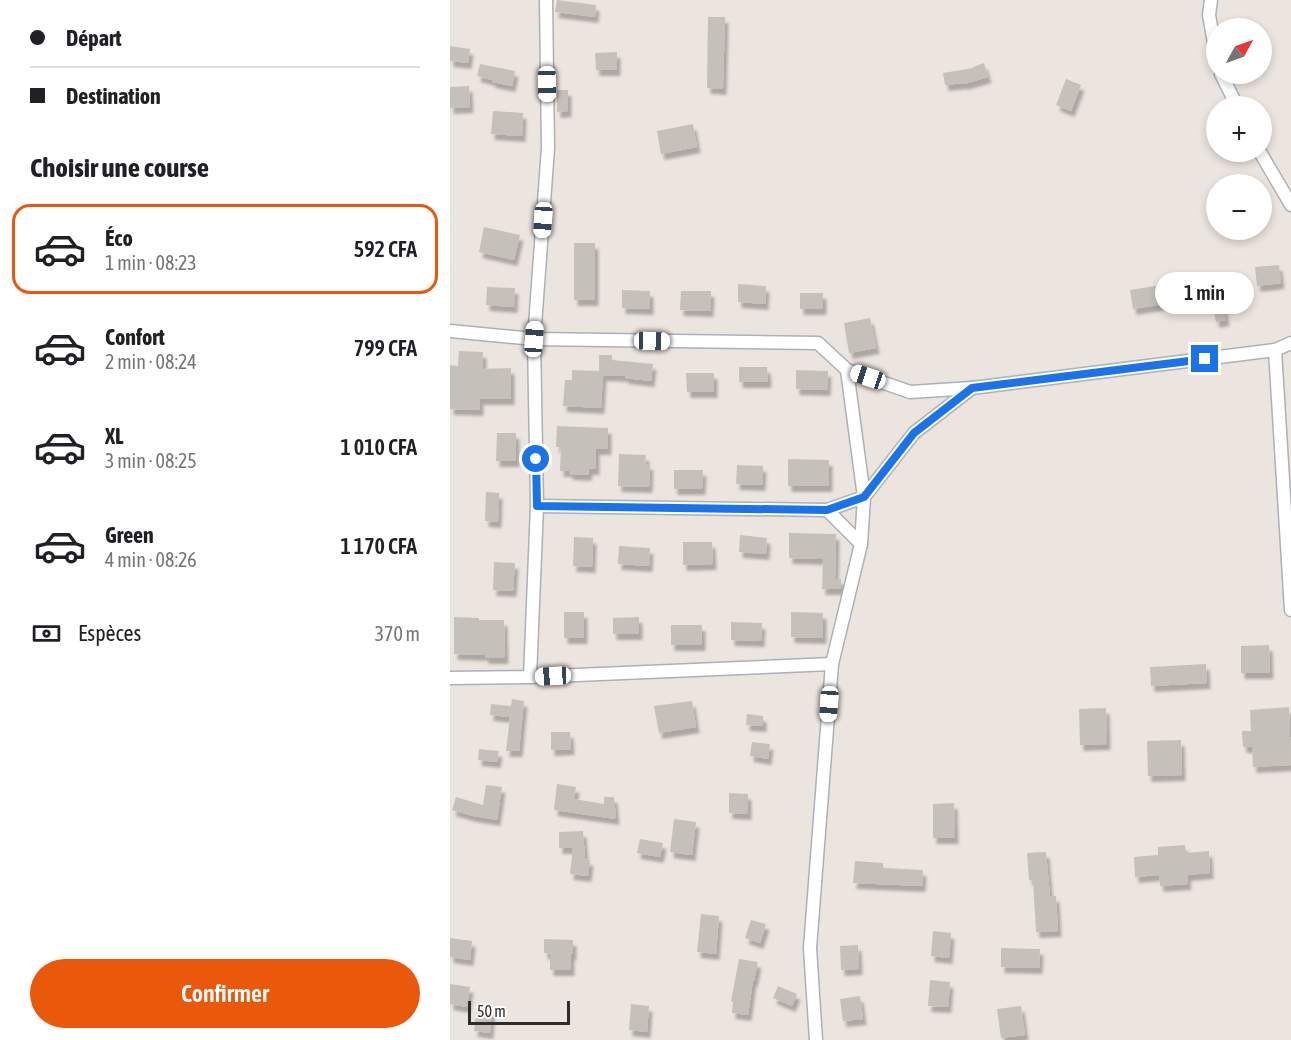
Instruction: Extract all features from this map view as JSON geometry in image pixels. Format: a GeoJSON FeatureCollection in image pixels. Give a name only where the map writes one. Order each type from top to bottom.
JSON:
{"type":"FeatureCollection","features":[{"type":"Feature","properties":{"kind":"street"},"geometry":{"type":"LineString","coordinates":[[530,677],[537,506],[534,339],[548,148],[546,0]]}},
{"type":"Feature","properties":{"kind":"street"},"geometry":{"type":"LineString","coordinates":[[1210,0],[1210,18]]}},
{"type":"Feature","properties":{"kind":"street"},"geometry":{"type":"LineString","coordinates":[[1266,162],[1291,205]]}},
{"type":"Feature","properties":{"kind":"street"},"geometry":{"type":"LineString","coordinates":[[450,331],[534,339],[818,343],[847,370],[910,392],[972,388],[1275,350],[1291,344]]}},
{"type":"Feature","properties":{"kind":"street"},"geometry":{"type":"LineString","coordinates":[[1275,350],[1291,610]]}},
{"type":"Feature","properties":{"kind":"street"},"geometry":{"type":"LineString","coordinates":[[816,1040],[810,948],[832,664],[861,544],[864,497],[847,370]]}},
{"type":"Feature","properties":{"kind":"street"},"geometry":{"type":"LineString","coordinates":[[537,506],[827,510],[864,497],[914,433],[972,388]]}},
{"type":"Feature","properties":{"kind":"street"},"geometry":{"type":"LineString","coordinates":[[827,510],[861,544]]}},
{"type":"Feature","properties":{"kind":"street"},"geometry":{"type":"LineString","coordinates":[[450,678],[530,677],[832,664]]}},
{"type":"Feature","properties":{"kind":"building"},"geometry":{"type":"Polygon","coordinates":[[[557,0],[596,5],[595,17],[555,12],[557,0]]]}},
{"type":"Feature","properties":{"kind":"building"},"geometry":{"type":"Polygon","coordinates":[[[708,17],[725,17],[723,89],[707,88],[708,17]]]}},
{"type":"Feature","properties":{"kind":"building"},"geometry":{"type":"Polygon","coordinates":[[[450,46],[470,49],[468,63],[450,61],[450,46]]]}},
{"type":"Feature","properties":{"kind":"building"},"geometry":{"type":"Polygon","coordinates":[[[617,52],[617,70],[596,70],[595,53],[617,52]]]}},
{"type":"Feature","properties":{"kind":"building"},"geometry":{"type":"Polygon","coordinates":[[[984,63],[988,77],[964,84],[945,85],[943,73],[973,68],[984,63]]]}},
{"type":"Feature","properties":{"kind":"building"},"geometry":{"type":"Polygon","coordinates":[[[480,64],[515,71],[512,86],[477,76],[480,64]]]}},
{"type":"Feature","properties":{"kind":"building"},"geometry":{"type":"Polygon","coordinates":[[[1066,79],[1081,85],[1071,111],[1056,105],[1066,79]]]}},
{"type":"Feature","properties":{"kind":"building"},"geometry":{"type":"Polygon","coordinates":[[[469,86],[470,107],[450,108],[450,87],[469,86]]]}},
{"type":"Feature","properties":{"kind":"building"},"geometry":{"type":"Polygon","coordinates":[[[557,90],[568,90],[568,111],[557,112],[557,90]]]}},
{"type":"Feature","properties":{"kind":"building"},"geometry":{"type":"Polygon","coordinates":[[[493,111],[523,113],[522,136],[491,134],[493,111]]]}},
{"type":"Feature","properties":{"kind":"building"},"geometry":{"type":"Polygon","coordinates":[[[693,124],[697,147],[661,154],[657,131],[693,124]]]}},
{"type":"Feature","properties":{"kind":"building"},"geometry":{"type":"Polygon","coordinates":[[[484,227],[520,235],[514,260],[479,252],[484,227]]]}},
{"type":"Feature","properties":{"kind":"building"},"geometry":{"type":"Polygon","coordinates":[[[574,243],[595,243],[595,300],[574,300],[574,243]]]}},
{"type":"Feature","properties":{"kind":"building"},"geometry":{"type":"Polygon","coordinates":[[[1279,265],[1281,283],[1257,286],[1255,267],[1279,265]]]}},
{"type":"Feature","properties":{"kind":"building"},"geometry":{"type":"Polygon","coordinates":[[[1199,280],[1200,287],[1219,283],[1226,320],[1216,322],[1212,300],[1170,301],[1170,303],[1133,309],[1130,290],[1199,280]]]}},
{"type":"Feature","properties":{"kind":"building"},"geometry":{"type":"Polygon","coordinates":[[[738,284],[766,286],[765,304],[738,302],[738,284]]]}},
{"type":"Feature","properties":{"kind":"building"},"geometry":{"type":"Polygon","coordinates":[[[487,287],[515,288],[514,307],[486,305],[487,287]]]}},
{"type":"Feature","properties":{"kind":"building"},"geometry":{"type":"Polygon","coordinates":[[[622,290],[650,291],[650,309],[622,308],[622,290]]]}},
{"type":"Feature","properties":{"kind":"building"},"geometry":{"type":"Polygon","coordinates":[[[681,291],[711,291],[710,311],[680,310],[681,291]]]}},
{"type":"Feature","properties":{"kind":"building"},"geometry":{"type":"Polygon","coordinates":[[[800,293],[823,293],[823,309],[800,309],[800,293]]]}},
{"type":"Feature","properties":{"kind":"building"},"geometry":{"type":"Polygon","coordinates":[[[870,318],[876,348],[849,353],[844,323],[870,318]]]}},
{"type":"Feature","properties":{"kind":"building"},"geometry":{"type":"Polygon","coordinates":[[[459,351],[483,352],[483,369],[511,368],[511,399],[480,399],[480,410],[450,409],[450,365],[458,366],[459,351]]]}},
{"type":"Feature","properties":{"kind":"building"},"geometry":{"type":"Polygon","coordinates":[[[599,355],[612,355],[612,360],[653,364],[651,381],[603,375],[601,408],[563,406],[565,380],[572,380],[572,370],[599,371],[599,355]]]}},
{"type":"Feature","properties":{"kind":"building"},"geometry":{"type":"Polygon","coordinates":[[[739,367],[767,367],[768,382],[739,382],[739,367]]]}},
{"type":"Feature","properties":{"kind":"building"},"geometry":{"type":"Polygon","coordinates":[[[796,370],[828,371],[827,390],[796,389],[796,370]]]}},
{"type":"Feature","properties":{"kind":"building"},"geometry":{"type":"Polygon","coordinates":[[[686,373],[714,373],[714,392],[687,392],[686,373]]]}},
{"type":"Feature","properties":{"kind":"building"},"geometry":{"type":"Polygon","coordinates":[[[557,426],[608,428],[608,449],[596,449],[596,469],[589,469],[588,475],[560,471],[561,447],[556,447],[557,426]]]}},
{"type":"Feature","properties":{"kind":"building"},"geometry":{"type":"Polygon","coordinates":[[[497,433],[516,433],[516,461],[496,461],[497,433]]]}},
{"type":"Feature","properties":{"kind":"building"},"geometry":{"type":"Polygon","coordinates":[[[619,454],[646,455],[645,464],[650,464],[649,487],[618,486],[619,454]]]}},
{"type":"Feature","properties":{"kind":"building"},"geometry":{"type":"Polygon","coordinates":[[[788,459],[829,460],[829,486],[788,486],[788,459]]]}},
{"type":"Feature","properties":{"kind":"building"},"geometry":{"type":"Polygon","coordinates":[[[737,465],[763,466],[762,485],[736,484],[737,465]]]}},
{"type":"Feature","properties":{"kind":"building"},"geometry":{"type":"Polygon","coordinates":[[[674,470],[703,470],[702,489],[674,489],[674,470]]]}},
{"type":"Feature","properties":{"kind":"building"},"geometry":{"type":"Polygon","coordinates":[[[486,492],[499,493],[498,522],[485,521],[486,492]]]}},
{"type":"Feature","properties":{"kind":"building"},"geometry":{"type":"Polygon","coordinates":[[[789,533],[836,534],[835,579],[841,579],[841,589],[822,589],[823,559],[789,558],[789,533]]]}},
{"type":"Feature","properties":{"kind":"building"},"geometry":{"type":"Polygon","coordinates":[[[740,535],[767,538],[766,554],[739,552],[740,535]]]}},
{"type":"Feature","properties":{"kind":"building"},"geometry":{"type":"Polygon","coordinates":[[[574,537],[593,538],[592,567],[573,566],[574,537]]]}},
{"type":"Feature","properties":{"kind":"building"},"geometry":{"type":"Polygon","coordinates":[[[683,542],[712,542],[713,564],[683,565],[683,542]]]}},
{"type":"Feature","properties":{"kind":"building"},"geometry":{"type":"Polygon","coordinates":[[[619,546],[650,548],[649,566],[618,564],[619,546]]]}},
{"type":"Feature","properties":{"kind":"building"},"geometry":{"type":"Polygon","coordinates":[[[494,562],[515,563],[513,591],[493,590],[494,562]]]}},
{"type":"Feature","properties":{"kind":"building"},"geometry":{"type":"Polygon","coordinates":[[[564,612],[584,612],[584,638],[564,638],[564,612]]]}},
{"type":"Feature","properties":{"kind":"building"},"geometry":{"type":"Polygon","coordinates":[[[791,612],[823,613],[823,638],[791,637],[791,612]]]}},
{"type":"Feature","properties":{"kind":"building"},"geometry":{"type":"Polygon","coordinates":[[[454,617],[504,620],[505,658],[454,654],[454,617]]]}},
{"type":"Feature","properties":{"kind":"building"},"geometry":{"type":"Polygon","coordinates":[[[639,617],[639,634],[613,634],[613,618],[639,617]]]}},
{"type":"Feature","properties":{"kind":"building"},"geometry":{"type":"Polygon","coordinates":[[[731,622],[762,623],[761,641],[731,640],[731,622]]]}},
{"type":"Feature","properties":{"kind":"building"},"geometry":{"type":"Polygon","coordinates":[[[671,625],[702,625],[702,645],[671,645],[671,625]]]}},
{"type":"Feature","properties":{"kind":"building"},"geometry":{"type":"Polygon","coordinates":[[[1269,645],[1270,673],[1241,673],[1241,646],[1269,645]]]}},
{"type":"Feature","properties":{"kind":"building"},"geometry":{"type":"Polygon","coordinates":[[[1206,664],[1207,683],[1151,686],[1150,667],[1206,664]]]}},
{"type":"Feature","properties":{"kind":"building"},"geometry":{"type":"Polygon","coordinates":[[[512,699],[524,701],[519,751],[506,751],[510,717],[490,715],[491,704],[511,706],[512,699]]]}},
{"type":"Feature","properties":{"kind":"building"},"geometry":{"type":"Polygon","coordinates":[[[692,701],[696,727],[659,733],[654,706],[692,701]]]}},
{"type":"Feature","properties":{"kind":"building"},"geometry":{"type":"Polygon","coordinates":[[[1289,707],[1291,765],[1253,767],[1252,747],[1243,747],[1242,731],[1251,731],[1250,710],[1289,707]]]}},
{"type":"Feature","properties":{"kind":"building"},"geometry":{"type":"Polygon","coordinates":[[[1106,708],[1107,744],[1080,745],[1079,709],[1106,708]]]}},
{"type":"Feature","properties":{"kind":"building"},"geometry":{"type":"Polygon","coordinates":[[[747,714],[763,716],[763,726],[746,725],[747,714]]]}},
{"type":"Feature","properties":{"kind":"building"},"geometry":{"type":"Polygon","coordinates":[[[551,732],[570,732],[571,749],[551,750],[551,732]]]}},
{"type":"Feature","properties":{"kind":"building"},"geometry":{"type":"Polygon","coordinates":[[[1181,740],[1182,775],[1148,776],[1147,741],[1181,740]]]}},
{"type":"Feature","properties":{"kind":"building"},"geometry":{"type":"Polygon","coordinates":[[[752,742],[770,744],[768,759],[750,756],[752,742]]]}},
{"type":"Feature","properties":{"kind":"building"},"geometry":{"type":"Polygon","coordinates":[[[479,749],[499,751],[497,762],[478,760],[479,749]]]}},
{"type":"Feature","properties":{"kind":"building"},"geometry":{"type":"Polygon","coordinates":[[[557,784],[576,787],[574,799],[604,804],[604,797],[614,797],[616,819],[554,810],[557,784]]]}},
{"type":"Feature","properties":{"kind":"building"},"geometry":{"type":"Polygon","coordinates":[[[486,785],[502,787],[497,820],[452,810],[456,797],[483,805],[486,785]]]}},
{"type":"Feature","properties":{"kind":"building"},"geometry":{"type":"Polygon","coordinates":[[[729,793],[748,794],[748,814],[729,813],[729,793]]]}},
{"type":"Feature","properties":{"kind":"building"},"geometry":{"type":"Polygon","coordinates":[[[954,803],[955,838],[933,838],[933,804],[954,803]]]}},
{"type":"Feature","properties":{"kind":"building"},"geometry":{"type":"Polygon","coordinates":[[[674,819],[696,822],[692,855],[670,852],[674,819]]]}},
{"type":"Feature","properties":{"kind":"building"},"geometry":{"type":"Polygon","coordinates":[[[583,831],[585,859],[590,860],[588,876],[570,874],[573,848],[559,848],[559,832],[583,831]]]}},
{"type":"Feature","properties":{"kind":"building"},"geometry":{"type":"Polygon","coordinates":[[[640,839],[663,843],[660,857],[637,853],[640,839]]]}},
{"type":"Feature","properties":{"kind":"building"},"geometry":{"type":"Polygon","coordinates":[[[1185,845],[1186,853],[1209,851],[1210,873],[1187,875],[1188,884],[1160,886],[1159,875],[1135,877],[1134,857],[1158,855],[1158,847],[1185,845]]]}},
{"type":"Feature","properties":{"kind":"building"},"geometry":{"type":"Polygon","coordinates":[[[1046,852],[1050,896],[1056,896],[1058,931],[1036,932],[1033,880],[1029,880],[1027,853],[1046,852]]]}},
{"type":"Feature","properties":{"kind":"building"},"geometry":{"type":"Polygon","coordinates":[[[855,861],[883,863],[883,868],[923,870],[922,886],[853,883],[855,861]]]}},
{"type":"Feature","properties":{"kind":"building"},"geometry":{"type":"Polygon","coordinates":[[[701,914],[719,916],[716,954],[697,952],[701,914]]]}},
{"type":"Feature","properties":{"kind":"building"},"geometry":{"type":"Polygon","coordinates":[[[751,920],[766,924],[760,943],[745,938],[751,920]]]}},
{"type":"Feature","properties":{"kind":"building"},"geometry":{"type":"Polygon","coordinates":[[[933,931],[951,933],[949,958],[931,956],[933,931]]]}},
{"type":"Feature","properties":{"kind":"building"},"geometry":{"type":"Polygon","coordinates":[[[450,938],[472,941],[470,960],[450,957],[450,938]]]}},
{"type":"Feature","properties":{"kind":"building"},"geometry":{"type":"Polygon","coordinates":[[[544,939],[573,940],[571,970],[550,970],[550,954],[544,953],[544,939]]]}},
{"type":"Feature","properties":{"kind":"building"},"geometry":{"type":"Polygon","coordinates":[[[858,945],[859,969],[841,970],[840,946],[858,945]]]}},
{"type":"Feature","properties":{"kind":"building"},"geometry":{"type":"Polygon","coordinates":[[[1001,948],[1040,949],[1039,968],[1001,967],[1001,948]]]}},
{"type":"Feature","properties":{"kind":"building"},"geometry":{"type":"Polygon","coordinates":[[[739,959],[758,962],[748,1015],[732,1013],[733,1002],[731,1001],[739,959]]]}},
{"type":"Feature","properties":{"kind":"building"},"geometry":{"type":"Polygon","coordinates":[[[930,980],[950,982],[948,1007],[928,1006],[930,980]]]}},
{"type":"Feature","properties":{"kind":"building"},"geometry":{"type":"Polygon","coordinates":[[[450,984],[470,987],[467,1007],[450,1004],[450,984]]]}},
{"type":"Feature","properties":{"kind":"building"},"geometry":{"type":"Polygon","coordinates":[[[778,986],[797,994],[792,1006],[773,998],[778,986]]]}},
{"type":"Feature","properties":{"kind":"building"},"geometry":{"type":"Polygon","coordinates":[[[860,996],[863,1019],[843,1021],[840,999],[860,996]]]}},
{"type":"Feature","properties":{"kind":"building"},"geometry":{"type":"Polygon","coordinates":[[[631,1004],[649,1006],[647,1032],[629,1030],[631,1004]]]}},
{"type":"Feature","properties":{"kind":"building"},"geometry":{"type":"Polygon","coordinates":[[[1021,1006],[1025,1035],[1001,1038],[997,1009],[1021,1006]]]}},
{"type":"Feature","properties":{"kind":"building"},"geometry":{"type":"Polygon","coordinates":[[[477,1007],[492,1008],[490,1033],[474,1031],[477,1007]]]}},
{"type":"Feature","properties":{"kind":"route"},"geometry":{"type":"LineString","coordinates":[[536,459],[537,506],[827,510],[864,497],[914,433],[972,388],[1205,359]]}}]}
